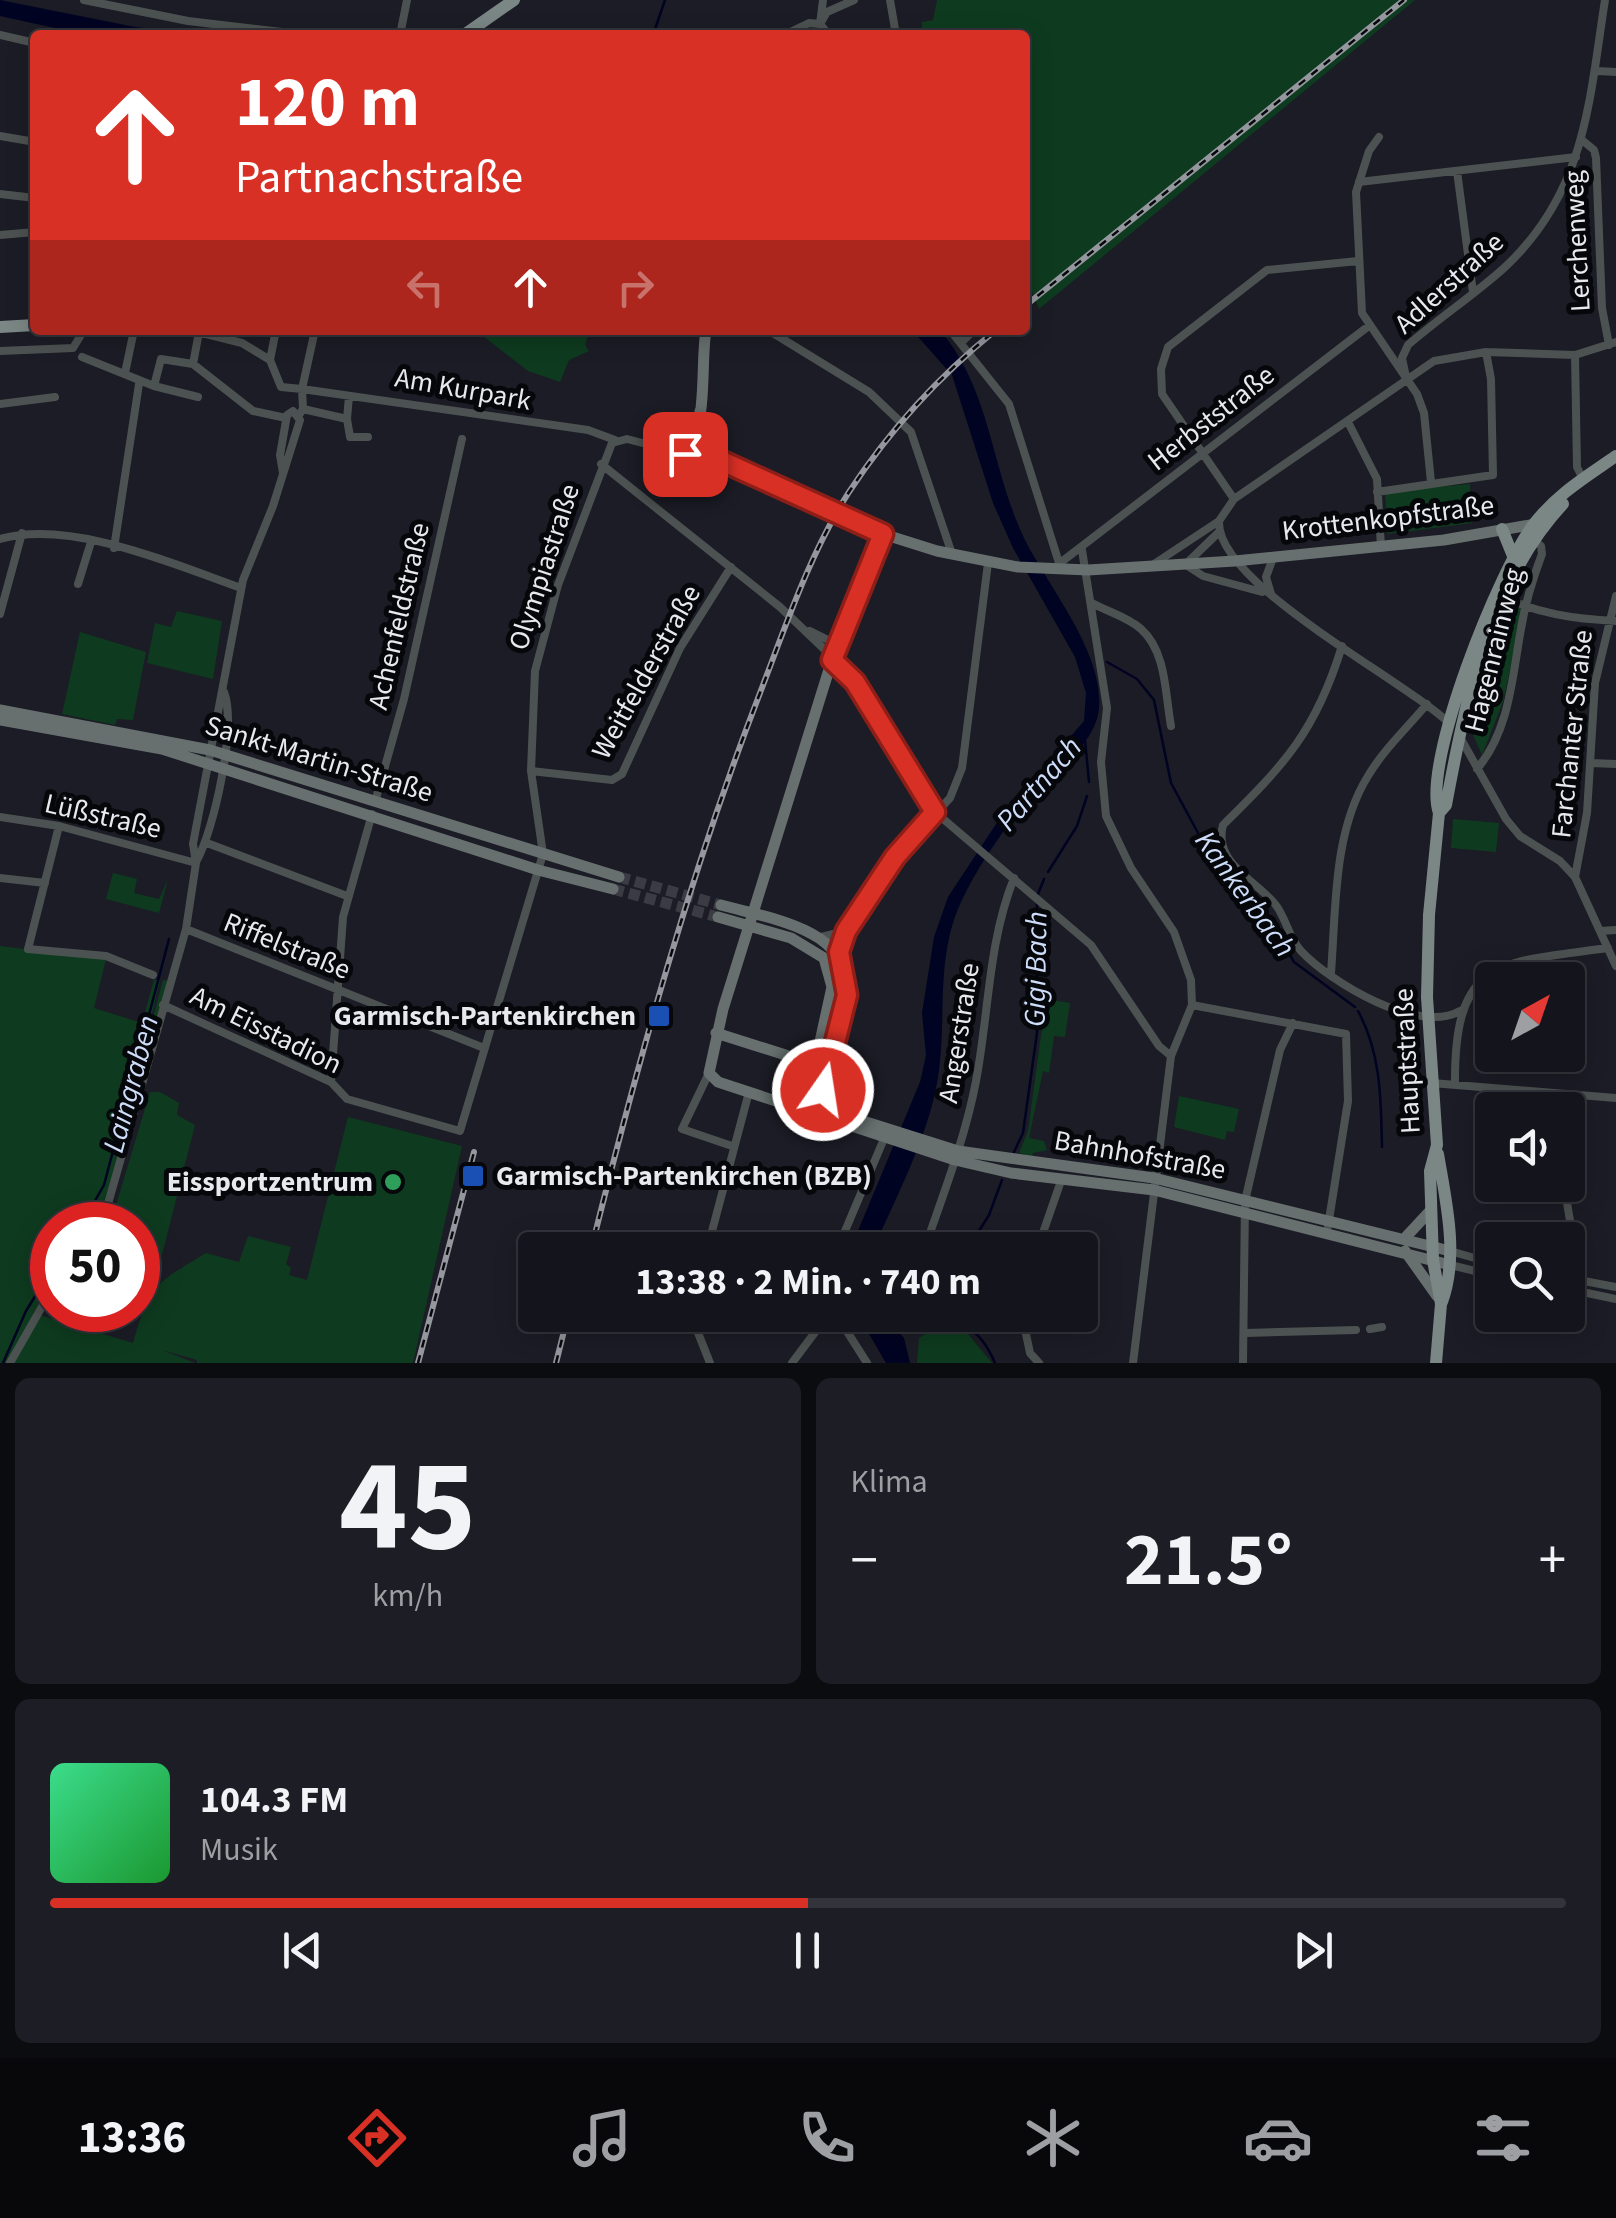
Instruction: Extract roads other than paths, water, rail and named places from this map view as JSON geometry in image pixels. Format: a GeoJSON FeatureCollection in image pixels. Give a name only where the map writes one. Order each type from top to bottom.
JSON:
{"type":"FeatureCollection","features":[{"type":"Feature","properties":{"kind":"main road"},"geometry":{"type":"LineString","coordinates":[[471,30],[514,0]]}},
{"type":"Feature","properties":{"kind":"main road"},"geometry":{"type":"LineString","coordinates":[[0,326],[30,325]]}},
{"type":"Feature","properties":{"kind":"main road"},"geometry":{"type":"LineString","coordinates":[[685,454],[692,446],[699,407],[706,335]]}},
{"type":"Feature","properties":{"kind":"main road"},"geometry":{"type":"LineString","coordinates":[[699,407],[706,454]]}},
{"type":"Feature","properties":{"kind":"main road"},"geometry":{"type":"LineString","coordinates":[[685,454],[706,454],[753,478]]}},
{"type":"Feature","properties":{"kind":"main road"},"geometry":{"type":"LineString","coordinates":[[685,454],[716,470],[753,478]]}},
{"type":"Feature","properties":{"kind":"main road","name":"Hauptstraße"},"geometry":{"type":"LineString","coordinates":[[1439,1360],[1441,1304],[1450,1258],[1427,1014],[1428,915],[1440,813],[1436,804],[1479,649],[1513,556],[1582,477],[1616,456]]}},
{"type":"Feature","properties":{"kind":"main road","name":"Hauptstraße"},"geometry":{"type":"LineString","coordinates":[[1500,594],[1534,541],[1540,523],[1596,470]]}},
{"type":"Feature","properties":{"kind":"main road","name":"Krottenkopfstraße"},"geometry":{"type":"LineString","coordinates":[[753,478],[883,534],[937,551],[1018,567],[1088,570],[1273,558],[1381,548],[1540,523]]}},
{"type":"Feature","properties":{"kind":"main road"},"geometry":{"type":"LineString","coordinates":[[1502,529],[1513,556]]}},
{"type":"Feature","properties":{"kind":"main road"},"geometry":{"type":"LineString","coordinates":[[807,1106],[832,987],[824,958],[791,938],[719,911],[821,936],[840,958],[847,995],[827,1068],[826,1094],[807,1106],[718,1082],[708,1073],[716,1034],[746,937],[758,902],[832,660],[883,534]]}},
{"type":"Feature","properties":{"kind":"main road","name":"Sankt-Martin-Straße"},"geometry":{"type":"LineString","coordinates":[[0,710],[215,759],[542,856],[616,883],[538,870],[374,808]]}},
{"type":"Feature","properties":{"kind":"main road","name":"Sankt-Martin-Straße"},"geometry":{"type":"LineString","coordinates":[[0,720],[215,759]]}},
{"type":"Feature","properties":{"kind":"main road"},"geometry":{"type":"LineString","coordinates":[[716,1034],[827,1068]]}},
{"type":"Feature","properties":{"kind":"main road","name":"Bahnhofstraße"},"geometry":{"type":"LineString","coordinates":[[826,1094],[844,1115],[891,1136]]}},
{"type":"Feature","properties":{"kind":"main road","name":"Bahnhofstraße"},"geometry":{"type":"LineString","coordinates":[[807,1106],[823,1118],[956,1156],[1062,1178],[1154,1184],[1243,1215],[1328,1226]]}},
{"type":"Feature","properties":{"kind":"main road","name":"Hauptstraße"},"geometry":{"type":"LineString","coordinates":[[1437,1145],[1430,1171],[1433,1253],[1441,1304]]}},
{"type":"Feature","properties":{"kind":"main road","name":"Bahnhofstraße"},"geometry":{"type":"LineString","coordinates":[[956,1156],[1245,1200],[1328,1226]]}},
{"type":"Feature","properties":{"kind":"main road"},"geometry":{"type":"LineString","coordinates":[[1404,1245],[1431,1210]]}},
{"type":"Feature","properties":{"kind":"main road"},"geometry":{"type":"LineString","coordinates":[[1328,1226],[1450,1258]]}},
{"type":"Feature","properties":{"kind":"main road"},"geometry":{"type":"LineString","coordinates":[[1404,1245],[1441,1304]]}},
{"type":"Feature","properties":{"kind":"street"},"geometry":{"type":"LineString","coordinates":[[89,0],[188,21],[265,30]]}},
{"type":"Feature","properties":{"kind":"street"},"geometry":{"type":"LineString","coordinates":[[401,30],[408,0]]}},
{"type":"Feature","properties":{"kind":"street"},"geometry":{"type":"LineString","coordinates":[[820,24],[823,0]]}},
{"type":"Feature","properties":{"kind":"street"},"geometry":{"type":"LineString","coordinates":[[820,24],[828,12],[854,0]]}},
{"type":"Feature","properties":{"kind":"street"},"geometry":{"type":"LineString","coordinates":[[890,0],[895,30]]}},
{"type":"Feature","properties":{"kind":"street","name":"Adlerstraße"},"geometry":{"type":"LineString","coordinates":[[1406,377],[1402,358],[1408,345],[1529,241],[1562,192],[1582,140],[1598,72],[1605,0]]}},
{"type":"Feature","properties":{"kind":"street"},"geometry":{"type":"LineString","coordinates":[[794,30],[809,23],[820,24],[825,30]]}},
{"type":"Feature","properties":{"kind":"street"},"geometry":{"type":"LineString","coordinates":[[0,35],[30,43]]}},
{"type":"Feature","properties":{"kind":"street"},"geometry":{"type":"LineString","coordinates":[[1598,72],[1616,72]]}},
{"type":"Feature","properties":{"kind":"street"},"geometry":{"type":"LineString","coordinates":[[0,136],[30,141]]}},
{"type":"Feature","properties":{"kind":"street"},"geometry":{"type":"LineString","coordinates":[[1380,137],[1369,151],[1355,206],[1362,314],[1406,377],[1424,413],[1431,482]]}},
{"type":"Feature","properties":{"kind":"street","name":"Lerchenweg"},"geometry":{"type":"LineString","coordinates":[[1582,140],[1594,150],[1596,158],[1602,214],[1602,308],[1612,344]]}},
{"type":"Feature","properties":{"kind":"street"},"geometry":{"type":"LineString","coordinates":[[1359,182],[1576,157]]}},
{"type":"Feature","properties":{"kind":"street"},"geometry":{"type":"LineString","coordinates":[[1457,171],[1473,292]]}},
{"type":"Feature","properties":{"kind":"street"},"geometry":{"type":"LineString","coordinates":[[0,194],[30,197]]}},
{"type":"Feature","properties":{"kind":"street"},"geometry":{"type":"LineString","coordinates":[[0,235],[30,232]]}},
{"type":"Feature","properties":{"kind":"street"},"geometry":{"type":"LineString","coordinates":[[1234,498],[1162,394],[1161,370],[1168,348],[1267,270],[1358,261]]}},
{"type":"Feature","properties":{"kind":"street","name":"Herbststraße"},"geometry":{"type":"LineString","coordinates":[[1057,567],[1370,325]]}},
{"type":"Feature","properties":{"kind":"street"},"geometry":{"type":"LineString","coordinates":[[0,350],[73,348],[81,335]]}},
{"type":"Feature","properties":{"kind":"street"},"geometry":{"type":"LineString","coordinates":[[125,373],[133,335]]}},
{"type":"Feature","properties":{"kind":"street"},"geometry":{"type":"LineString","coordinates":[[193,364],[195,335]]}},
{"type":"Feature","properties":{"kind":"street"},"geometry":{"type":"LineString","coordinates":[[221,335],[271,356]]}},
{"type":"Feature","properties":{"kind":"street"},"geometry":{"type":"LineString","coordinates":[[275,335],[271,356],[281,388],[302,386]]}},
{"type":"Feature","properties":{"kind":"street"},"geometry":{"type":"LineString","coordinates":[[196,863],[207,844],[215,759],[241,588],[284,473],[301,412],[313,335]]}},
{"type":"Feature","properties":{"kind":"street"},"geometry":{"type":"LineString","coordinates":[[776,335],[880,400],[912,432],[952,554]]}},
{"type":"Feature","properties":{"kind":"street"},"geometry":{"type":"LineString","coordinates":[[954,335],[1009,404],[1017,420],[1057,567]]}},
{"type":"Feature","properties":{"kind":"street"},"geometry":{"type":"LineString","coordinates":[[961,343],[969,335]]}},
{"type":"Feature","properties":{"kind":"street"},"geometry":{"type":"LineString","coordinates":[[1151,567],[1218,521],[1234,498],[1434,361],[1486,352],[1575,355],[1612,344]]}},
{"type":"Feature","properties":{"kind":"street"},"geometry":{"type":"LineString","coordinates":[[1377,492],[1494,475],[1486,352]]}},
{"type":"Feature","properties":{"kind":"street"},"geometry":{"type":"LineString","coordinates":[[1575,355],[1577,468],[1582,477]]}},
{"type":"Feature","properties":{"kind":"street"},"geometry":{"type":"LineString","coordinates":[[82,357],[125,373],[140,384],[198,396]]}},
{"type":"Feature","properties":{"kind":"street"},"geometry":{"type":"LineString","coordinates":[[154,386],[160,359],[193,364],[212,382],[260,414],[286,418]]}},
{"type":"Feature","properties":{"kind":"street"},"geometry":{"type":"LineString","coordinates":[[114,548],[140,384]]}},
{"type":"Feature","properties":{"kind":"street","name":"Am Kurpark"},"geometry":{"type":"LineString","coordinates":[[302,386],[588,430],[614,440]]}},
{"type":"Feature","properties":{"kind":"street"},"geometry":{"type":"LineString","coordinates":[[349,396],[348,435],[368,436]]}},
{"type":"Feature","properties":{"kind":"street"},"geometry":{"type":"LineString","coordinates":[[0,404],[55,397]]}},
{"type":"Feature","properties":{"kind":"street"},"geometry":{"type":"LineString","coordinates":[[284,473],[280,455],[286,418],[291,412],[347,419]]}},
{"type":"Feature","properties":{"kind":"street"},"geometry":{"type":"LineString","coordinates":[[1348,422],[1369,457],[1377,492],[1381,548]]}},
{"type":"Feature","properties":{"kind":"street"},"geometry":{"type":"LineString","coordinates":[[614,440],[628,438],[685,454]]}},
{"type":"Feature","properties":{"kind":"street","name":"Achenfeldstraße"},"geometry":{"type":"LineString","coordinates":[[331,1082],[330,1055],[340,990],[347,896],[404,699],[462,439]]}},
{"type":"Feature","properties":{"kind":"street","name":"Olympiastraße"},"geometry":{"type":"LineString","coordinates":[[460,1143],[460,1131],[542,856],[531,770],[535,671],[558,585],[614,440]]}},
{"type":"Feature","properties":{"kind":"street"},"geometry":{"type":"LineString","coordinates":[[602,464],[802,626],[822,638],[840,640]]}},
{"type":"Feature","properties":{"kind":"street"},"geometry":{"type":"LineString","coordinates":[[1218,521],[1218,533],[1236,561],[1269,595],[1428,704],[1455,730],[1520,836],[1560,861],[1576,877],[1616,966]]}},
{"type":"Feature","properties":{"kind":"street"},"geometry":{"type":"LineString","coordinates":[[937,551],[942,524]]}},
{"type":"Feature","properties":{"kind":"street"},"geometry":{"type":"LineString","coordinates":[[0,539],[22,533],[68,536],[241,588]]}},
{"type":"Feature","properties":{"kind":"street"},"geometry":{"type":"LineString","coordinates":[[0,614],[22,533]]}},
{"type":"Feature","properties":{"kind":"street"},"geometry":{"type":"LineString","coordinates":[[1218,533],[1200,555],[1184,565],[1204,576],[1269,595]]}},
{"type":"Feature","properties":{"kind":"street","name":"Hagenrainweg"},"geometry":{"type":"LineString","coordinates":[[1478,769],[1491,753],[1504,717],[1525,607],[1542,554],[1541,546],[1534,541]]}},
{"type":"Feature","properties":{"kind":"street"},"geometry":{"type":"LineString","coordinates":[[78,584],[91,542]]}},
{"type":"Feature","properties":{"kind":"street"},"geometry":{"type":"LineString","coordinates":[[1082,550],[1106,708],[1101,762],[1106,816],[1131,868],[1174,932],[1191,980],[1192,1005],[1172,1056],[1133,1363]]}},
{"type":"Feature","properties":{"kind":"street"},"geometry":{"type":"LineString","coordinates":[[1269,595],[1266,577],[1273,558]]}},
{"type":"Feature","properties":{"kind":"street"},"geometry":{"type":"LineString","coordinates":[[840,958],[846,931],[895,857],[950,798],[962,768],[988,563]]}},
{"type":"Feature","properties":{"kind":"street","name":"Weitfelderstraße"},"geometry":{"type":"LineString","coordinates":[[531,770],[612,780],[622,774],[680,648],[731,568]]}},
{"type":"Feature","properties":{"kind":"street"},"geometry":{"type":"LineString","coordinates":[[1500,594],[1525,607],[1611,620]]}},
{"type":"Feature","properties":{"kind":"street","name":"Farchanter Straße"},"geometry":{"type":"LineString","coordinates":[[1576,877],[1591,763],[1594,692],[1616,596]]}},
{"type":"Feature","properties":{"kind":"street"},"geometry":{"type":"LineString","coordinates":[[1092,603],[1140,628],[1152,641],[1159,656],[1171,726]]}},
{"type":"Feature","properties":{"kind":"street"},"geometry":{"type":"LineString","coordinates":[[1094,618],[1108,612]]}},
{"type":"Feature","properties":{"kind":"street"},"geometry":{"type":"LineString","coordinates":[[802,626],[855,682],[935,812],[1091,945],[1127,992],[1159,1046],[1172,1056]]}},
{"type":"Feature","properties":{"kind":"street"},"geometry":{"type":"LineString","coordinates":[[1342,646],[1330,686],[1302,741],[1223,826],[1219,841],[1227,859],[1279,909],[1293,942],[1331,973],[1376,1004],[1441,1017],[1460,1011]]}},
{"type":"Feature","properties":{"kind":"street"},"geometry":{"type":"LineString","coordinates":[[110,1202],[186,929],[196,863],[192,844],[228,702],[224,692]]}},
{"type":"Feature","properties":{"kind":"street"},"geometry":{"type":"LineString","coordinates":[[1331,973],[1341,860],[1356,802],[1384,753],[1428,704]]}},
{"type":"Feature","properties":{"kind":"street"},"geometry":{"type":"LineString","coordinates":[[1591,763],[1616,764]]}},
{"type":"Feature","properties":{"kind":"street","name":"Lüßstraße"},"geometry":{"type":"LineString","coordinates":[[0,818],[58,826],[196,863]]}},
{"type":"Feature","properties":{"kind":"street"},"geometry":{"type":"LineString","coordinates":[[58,826],[28,949],[106,956],[153,975]]}},
{"type":"Feature","properties":{"kind":"street"},"geometry":{"type":"LineString","coordinates":[[207,844],[347,896]]}},
{"type":"Feature","properties":{"kind":"street"},"geometry":{"type":"LineString","coordinates":[[0,878],[45,883]]}},
{"type":"Feature","properties":{"kind":"street","name":"Angerstraße"},"geometry":{"type":"LineString","coordinates":[[930,1232],[956,1156],[981,1051],[986,982],[1014,878]]}},
{"type":"Feature","properties":{"kind":"street","name":"Riffelstraße"},"geometry":{"type":"LineString","coordinates":[[186,929],[484,1048]]}},
{"type":"Feature","properties":{"kind":"street"},"geometry":{"type":"LineString","coordinates":[[1600,931],[1616,930]]}},
{"type":"Feature","properties":{"kind":"street"},"geometry":{"type":"LineString","coordinates":[[821,936],[846,931]]}},
{"type":"Feature","properties":{"kind":"street"},"geometry":{"type":"LineString","coordinates":[[1456,1084],[1455,1042],[1460,1011],[1479,982],[1501,966],[1608,948]]}},
{"type":"Feature","properties":{"kind":"street","name":"Am Eisstadion"},"geometry":{"type":"LineString","coordinates":[[163,1005],[331,1082],[347,1099],[460,1131]]}},
{"type":"Feature","properties":{"kind":"street"},"geometry":{"type":"LineString","coordinates":[[1192,1005],[1346,1034],[1350,1074],[1328,1226]]}},
{"type":"Feature","properties":{"kind":"street"},"geometry":{"type":"LineString","coordinates":[[1243,1363],[1245,1200],[1280,1050],[1293,1023]]}},
{"type":"Feature","properties":{"kind":"street"},"geometry":{"type":"LineString","coordinates":[[708,1073],[682,1129],[732,1146]]}},
{"type":"Feature","properties":{"kind":"street"},"geometry":{"type":"LineString","coordinates":[[1432,1083],[1523,1092]]}},
{"type":"Feature","properties":{"kind":"street"},"geometry":{"type":"LineString","coordinates":[[711,1232],[749,1092]]}},
{"type":"Feature","properties":{"kind":"street"},"geometry":{"type":"LineString","coordinates":[[1585,1097],[1616,1098]]}},
{"type":"Feature","properties":{"kind":"street"},"geometry":{"type":"LineString","coordinates":[[846,1232],[891,1136]]}},
{"type":"Feature","properties":{"kind":"street"},"geometry":{"type":"LineString","coordinates":[[1043,1232],[1062,1178]]}},
{"type":"Feature","properties":{"kind":"street"},"geometry":{"type":"LineString","coordinates":[[1450,1258],[1475,1260]]}},
{"type":"Feature","properties":{"kind":"street"},"geometry":{"type":"LineString","coordinates":[[1450,1258],[1475,1268]]}},
{"type":"Feature","properties":{"kind":"street"},"geometry":{"type":"LineString","coordinates":[[1585,1281],[1616,1288]]}},
{"type":"Feature","properties":{"kind":"street"},"geometry":{"type":"LineString","coordinates":[[1585,1293],[1616,1299]]}},
{"type":"Feature","properties":{"kind":"street"},"geometry":{"type":"LineString","coordinates":[[1370,1329],[1382,1327]]}},
{"type":"Feature","properties":{"kind":"street"},"geometry":{"type":"LineString","coordinates":[[10,1363],[30,1328]]}},
{"type":"Feature","properties":{"kind":"street"},"geometry":{"type":"LineString","coordinates":[[1245,1333],[1356,1330]]}},
{"type":"Feature","properties":{"kind":"street"},"geometry":{"type":"LineString","coordinates":[[697,1332],[710,1363]]}},
{"type":"Feature","properties":{"kind":"street"},"geometry":{"type":"LineString","coordinates":[[792,1363],[817,1332]]}},
{"type":"Feature","properties":{"kind":"street"},"geometry":{"type":"LineString","coordinates":[[848,1332],[868,1363]]}},
{"type":"Feature","properties":{"kind":"street"},"geometry":{"type":"LineString","coordinates":[[1026,1332],[1030,1353],[1039,1363]]}},
{"type":"Feature","properties":{"kind":"water"},"geometry":{"type":"Polygon","coordinates":[[[0,0],[165,30],[64,30],[0,16],[0,0]]]}},
{"type":"Feature","properties":{"kind":"water","name":"Partnach"},"geometry":{"type":"Polygon","coordinates":[[[916,335],[944,335],[970,378],[1024,538],[1093,664],[1099,708],[1096,722],[1080,749],[1013,818],[961,902],[947,948],[940,1065],[925,1129],[881,1232],[858,1232],[920,1082],[926,1055],[922,1013],[934,937],[948,897],[1000,818],[1084,721],[1086,693],[1075,657],[1013,548],[993,503],[952,375],[916,335]]]}},
{"type":"Feature","properties":{"kind":"water"},"geometry":{"type":"Polygon","coordinates":[[[868,1332],[899,1332],[904,1338],[910,1363],[886,1363],[868,1332]]]}},
{"type":"Feature","properties":{"kind":"waterway"},"geometry":{"type":"LineString","coordinates":[[655,30],[665,0]]}},
{"type":"Feature","properties":{"kind":"waterway","name":"Kankerbach"},"geometry":{"type":"LineString","coordinates":[[1107,662],[1137,679],[1154,700],[1171,783],[1211,857],[1265,912],[1294,962],[1355,1007]]}},
{"type":"Feature","properties":{"kind":"waterway","name":"Gigi Bach"},"geometry":{"type":"LineString","coordinates":[[1085,740],[1089,782]]}},
{"type":"Feature","properties":{"kind":"waterway","name":"Gigi Bach"},"geometry":{"type":"LineString","coordinates":[[1048,872],[1077,826],[1087,796]]}},
{"type":"Feature","properties":{"kind":"waterway","name":"Gigi Bach"},"geometry":{"type":"LineString","coordinates":[[1038,894],[1044,879]]}},
{"type":"Feature","properties":{"kind":"waterway","name":"Gigi Bach"},"geometry":{"type":"LineString","coordinates":[[1014,1152],[1023,1133],[1037,1033],[1037,902]]}},
{"type":"Feature","properties":{"kind":"waterway","name":"Laingraben"},"geometry":{"type":"LineString","coordinates":[[94,1202],[104,1185],[169,939]]}},
{"type":"Feature","properties":{"kind":"waterway","name":"Kankerbach"},"geometry":{"type":"LineString","coordinates":[[1358,1011],[1375,1060],[1382,1147]]}},
{"type":"Feature","properties":{"kind":"waterway","name":"Gigi Bach"},"geometry":{"type":"LineString","coordinates":[[978,1232],[1002,1180]]}},
{"type":"Feature","properties":{"kind":"waterway","name":"Laingraben"},"geometry":{"type":"LineString","coordinates":[[3,1363],[30,1305]]}},
{"type":"Feature","properties":{"kind":"waterway"},"geometry":{"type":"LineString","coordinates":[[974,1332],[995,1363]]}},
{"type":"Feature","properties":{"kind":"tunnel"},"geometry":{"type":"LineString","coordinates":[[619,877],[721,905]]}},
{"type":"Feature","properties":{"kind":"tunnel"},"geometry":{"type":"LineString","coordinates":[[613,889],[718,917]]}},
{"type":"Feature","properties":{"kind":"railway"},"geometry":{"type":"LineString","coordinates":[[1030,302],[1404,0]]}},
{"type":"Feature","properties":{"kind":"railway"},"geometry":{"type":"LineString","coordinates":[[596,1232],[688,899],[735,761],[811,564],[835,515],[881,447],[935,385],[990,335]]}},
{"type":"Feature","properties":{"kind":"railway"},"geometry":{"type":"LineString","coordinates":[[418,1363],[474,1152]]}},
{"type":"Feature","properties":{"kind":"railway"},"geometry":{"type":"LineString","coordinates":[[556,1363],[564,1332]]}},
{"type":"Feature","properties":{"kind":"place","name":"Garmisch-Partenkirchen"},"geometry":{"type":"Point","coordinates":[659,1016]}},
{"type":"Feature","properties":{"kind":"place","name":"Garmisch-Partenkirchen (BZB)"},"geometry":{"type":"Point","coordinates":[473,1176]}},
{"type":"Feature","properties":{"kind":"place","name":"Eissportzentrum"},"geometry":{"type":"Point","coordinates":[393,1182]}}]}
